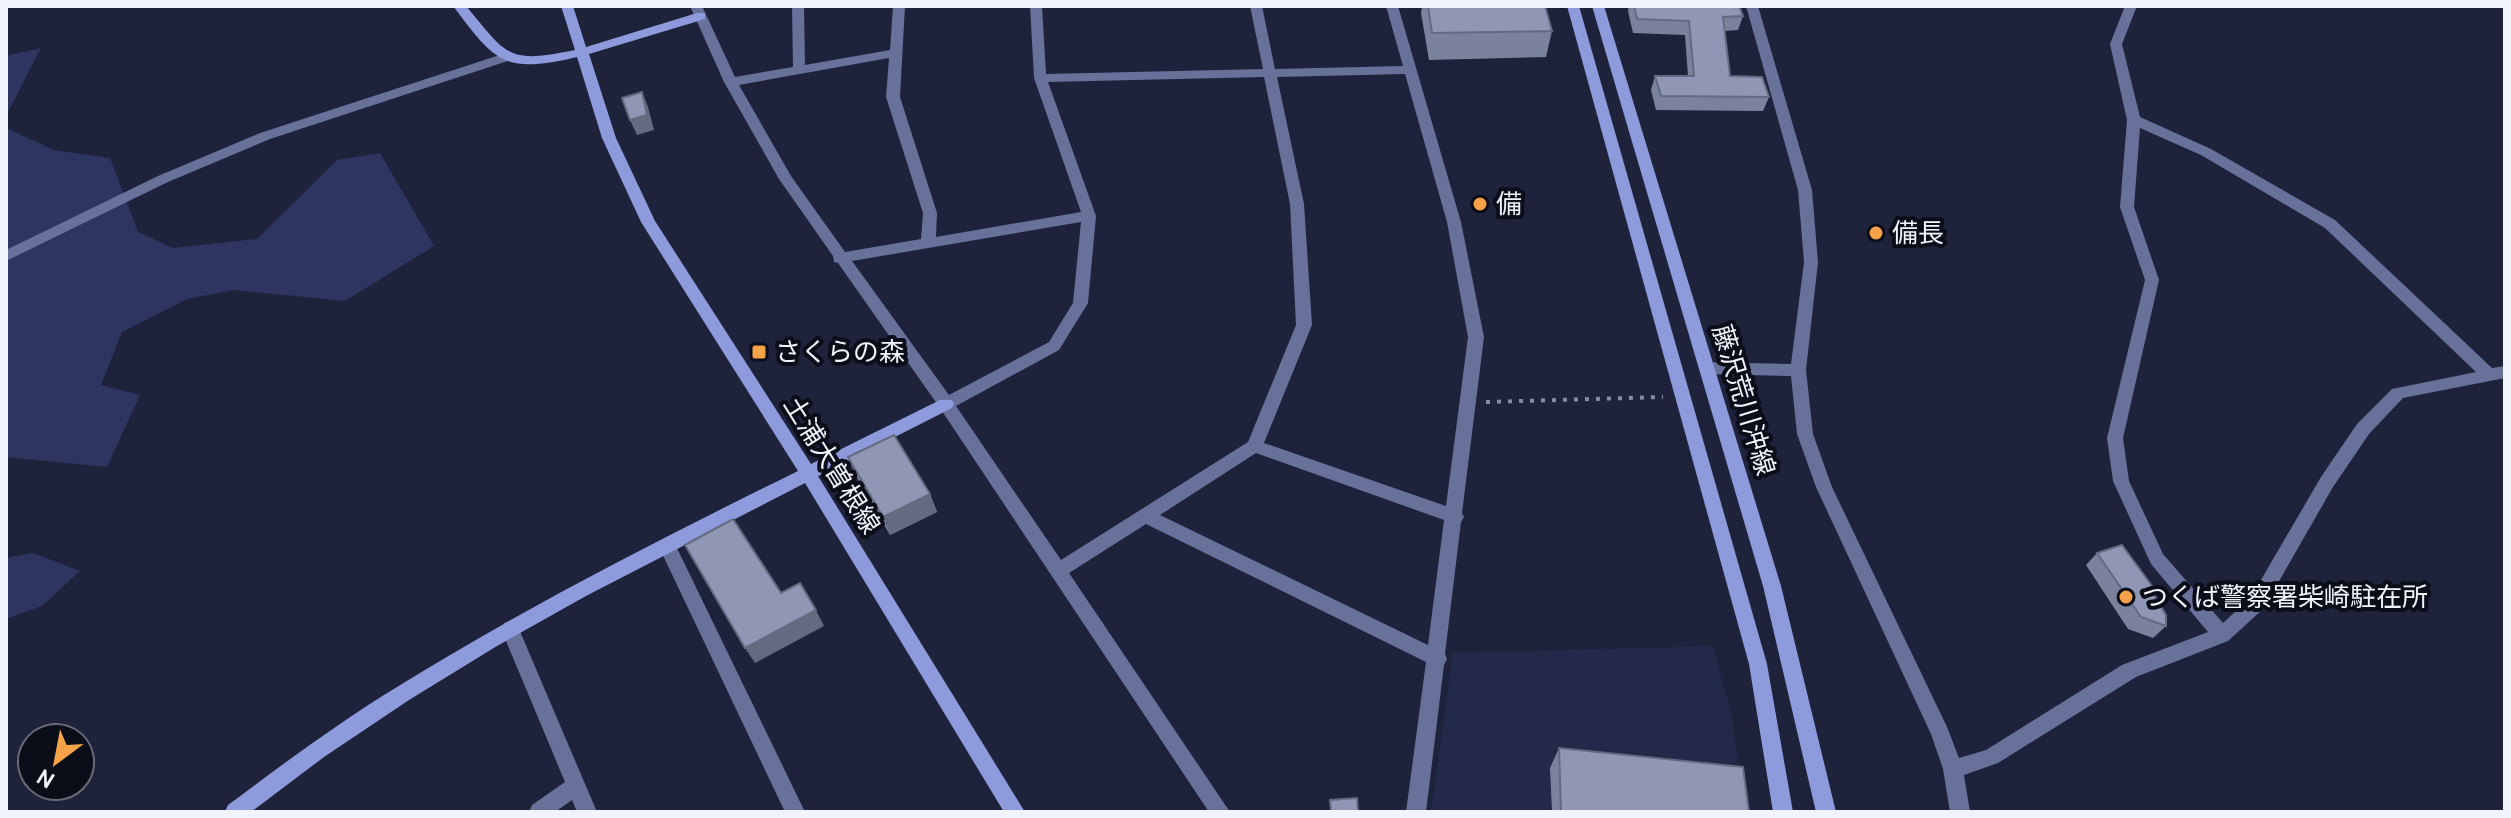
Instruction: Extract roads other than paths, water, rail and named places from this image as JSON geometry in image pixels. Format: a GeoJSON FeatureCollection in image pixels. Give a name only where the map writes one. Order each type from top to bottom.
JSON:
{"type":"FeatureCollection","features":[{"type":"Feature","properties":{"kind":"main road"},"geometry":{"type":"LineString","coordinates":[[459,6],[506,57],[538,61],[582,52],[698,11]]}},
{"type":"Feature","properties":{"kind":"main road","name":"土浦大曽根線"},"geometry":{"type":"LineString","coordinates":[[567,6],[609,138],[648,222],[809,475],[1015,812]]}},
{"type":"Feature","properties":{"kind":"main road"},"geometry":{"type":"LineString","coordinates":[[1573,6],[1758,664],[1783,812]]}},
{"type":"Feature","properties":{"kind":"main road","name":"藤沢荒川沖線"},"geometry":{"type":"LineString","coordinates":[[1598,6],[1772,586],[1826,812]]}},
{"type":"Feature","properties":{"kind":"main road"},"geometry":{"type":"LineString","coordinates":[[235,812],[274,781],[510,629],[946,404]]}},
{"type":"Feature","properties":{"kind":"street"},"geometry":{"type":"LineString","coordinates":[[798,6],[799,70]]}},
{"type":"Feature","properties":{"kind":"street"},"geometry":{"type":"LineString","coordinates":[[899,6],[893,97],[930,213],[928,241]]}},
{"type":"Feature","properties":{"kind":"street"},"geometry":{"type":"LineString","coordinates":[[946,404],[1054,346],[1080,303],[1089,216],[1040,78],[1036,6]]}},
{"type":"Feature","properties":{"kind":"street"},"geometry":{"type":"LineString","coordinates":[[1058,571],[1254,446],[1304,325],[1297,204],[1256,6]]}},
{"type":"Feature","properties":{"kind":"street"},"geometry":{"type":"LineString","coordinates":[[1392,6],[1454,222],[1476,337],[1456,517],[1416,812]]}},
{"type":"Feature","properties":{"kind":"street"},"geometry":{"type":"LineString","coordinates":[[1752,6],[1805,190],[1811,262],[1798,370],[1805,434],[1824,487],[1897,636],[1953,769],[1960,812]]}},
{"type":"Feature","properties":{"kind":"street"},"geometry":{"type":"LineString","coordinates":[[2131,6],[2116,44],[2134,120],[2127,207],[2152,280],[2115,438],[2121,481],[2157,559],[2222,635]]}},
{"type":"Feature","properties":{"kind":"street"},"geometry":{"type":"LineString","coordinates":[[698,11],[731,82],[786,179],[839,258],[946,404],[1220,812]]}},
{"type":"Feature","properties":{"kind":"street"},"geometry":{"type":"LineString","coordinates":[[731,82],[895,53]]}},
{"type":"Feature","properties":{"kind":"street"},"geometry":{"type":"LineString","coordinates":[[6,256],[163,179],[265,136],[506,57]]}},
{"type":"Feature","properties":{"kind":"street"},"geometry":{"type":"LineString","coordinates":[[1040,78],[1412,70]]}},
{"type":"Feature","properties":{"kind":"street"},"geometry":{"type":"LineString","coordinates":[[2134,120],[2206,152],[2330,224],[2496,373]]}},
{"type":"Feature","properties":{"kind":"street"},"geometry":{"type":"LineString","coordinates":[[839,258],[1089,216]]}},
{"type":"Feature","properties":{"kind":"street"},"geometry":{"type":"LineString","coordinates":[[1707,368],[1798,370]]}},
{"type":"Feature","properties":{"kind":"street"},"geometry":{"type":"LineString","coordinates":[[1953,769],[1991,757],[2129,671],[2222,635],[2257,603],[2327,482],[2363,429],[2381,409],[2398,393],[2496,373]]}},
{"type":"Feature","properties":{"kind":"street"},"geometry":{"type":"LineString","coordinates":[[1254,446],[1456,517]]}},
{"type":"Feature","properties":{"kind":"street"},"geometry":{"type":"LineString","coordinates":[[1147,516],[1438,659]]}},
{"type":"Feature","properties":{"kind":"street"},"geometry":{"type":"LineString","coordinates":[[668,547],[795,812]]}},
{"type":"Feature","properties":{"kind":"street"},"geometry":{"type":"LineString","coordinates":[[510,629],[587,812]]}},
{"type":"Feature","properties":{"kind":"street"},"geometry":{"type":"LineString","coordinates":[[539,812],[576,786]]}},
{"type":"Feature","properties":{"kind":"place","name":"備"},"geometry":{"type":"Point","coordinates":[1480,204]}},
{"type":"Feature","properties":{"kind":"place","name":"備長"},"geometry":{"type":"Point","coordinates":[1876,233]}},
{"type":"Feature","properties":{"kind":"place","name":"さくらの森"},"geometry":{"type":"Point","coordinates":[759,352]}},
{"type":"Feature","properties":{"kind":"place","name":"つくば警察署柴崎駐在所"},"geometry":{"type":"Point","coordinates":[2126,597]}}]}
